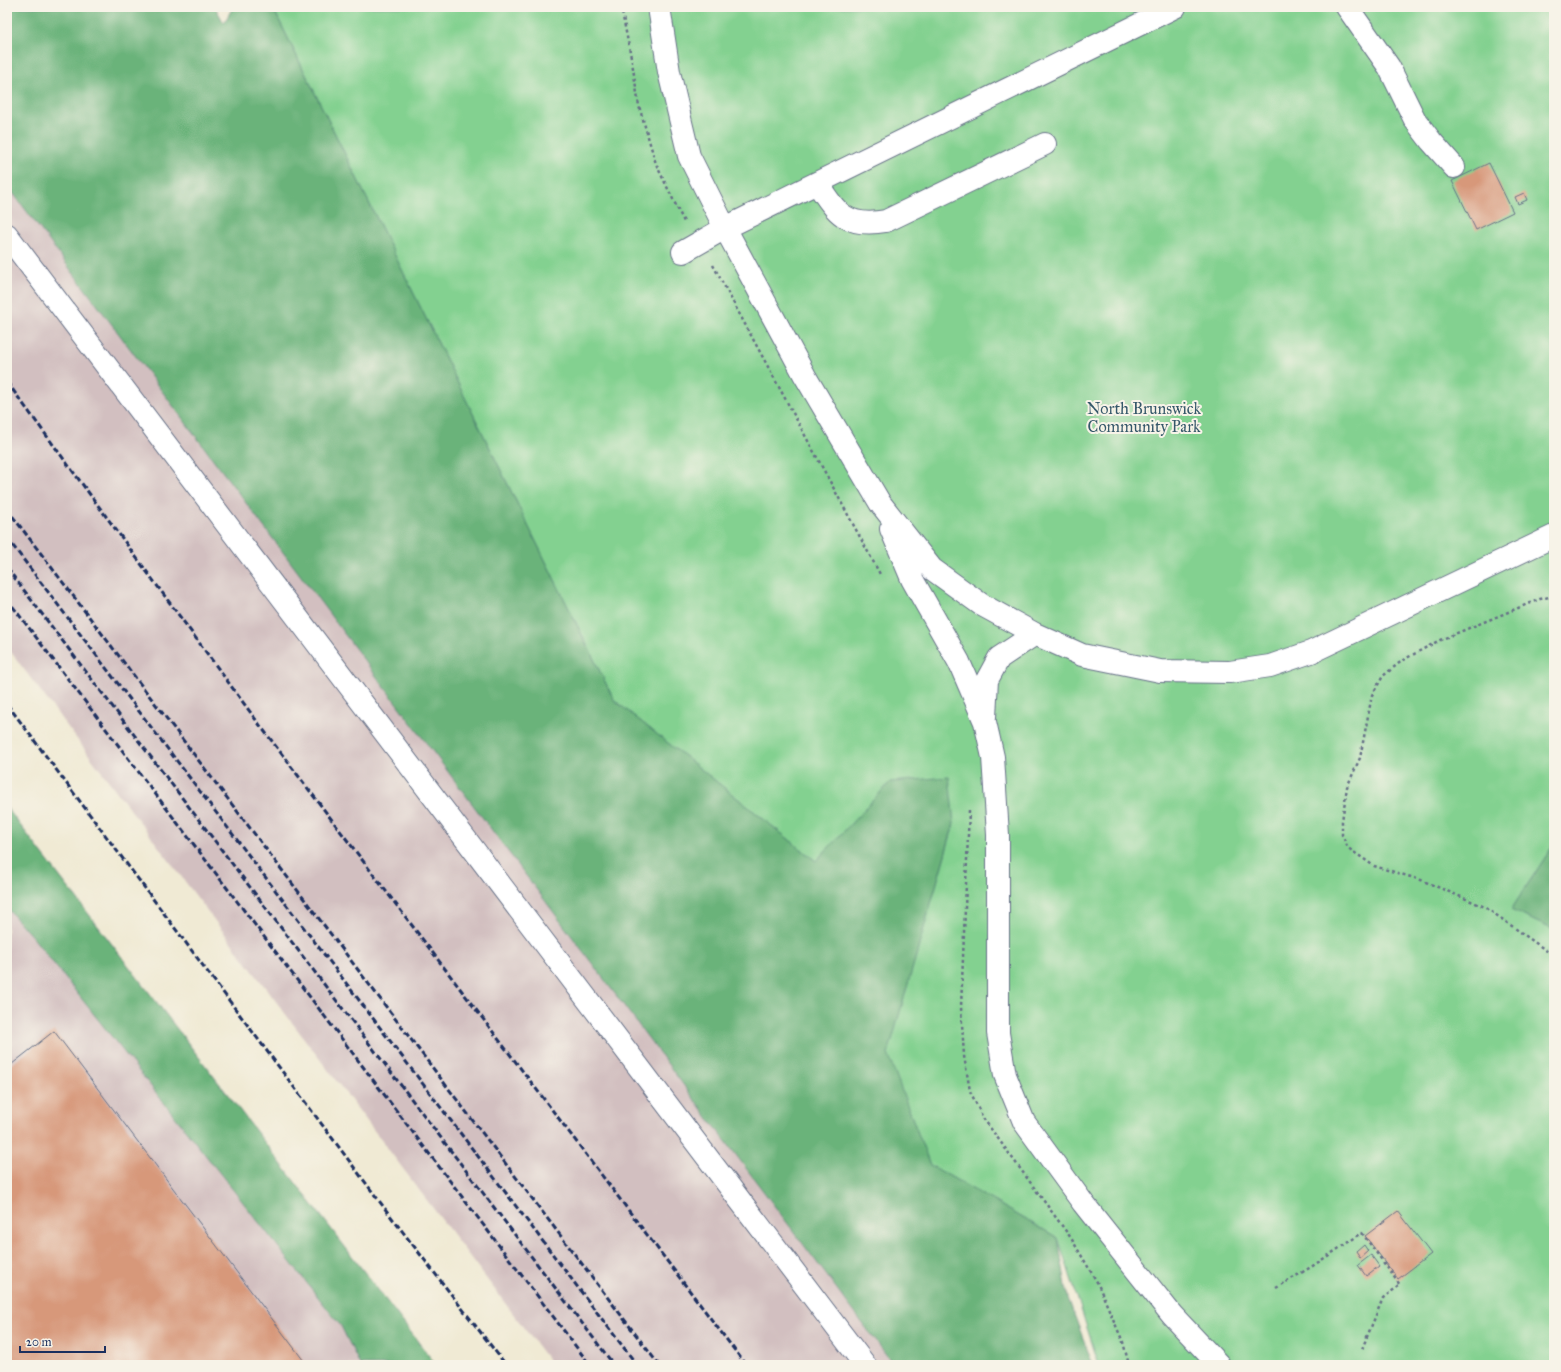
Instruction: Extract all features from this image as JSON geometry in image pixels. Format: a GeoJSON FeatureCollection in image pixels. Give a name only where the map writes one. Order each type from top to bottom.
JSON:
{"type":"FeatureCollection","features":[{"type":"Feature","properties":{"kind":"lane"},"geometry":{"type":"LineString","coordinates":[[658,7],[669,72],[689,156],[725,228],[805,376],[880,503],[932,569],[982,605],[1035,634],[1082,654],[1160,671],[1230,672],[1270,666],[1311,652],[1554,536]]}},
{"type":"Feature","properties":{"kind":"lane"},"geometry":{"type":"LineString","coordinates":[[683,252],[725,228],[1176,7]]}},
{"type":"Feature","properties":{"kind":"lane"},"geometry":{"type":"LineString","coordinates":[[1347,7],[1389,67],[1415,120],[1454,167]]}},
{"type":"Feature","properties":{"kind":"lane"},"geometry":{"type":"LineString","coordinates":[[817,183],[841,215],[854,221],[871,224],[886,222],[1046,144]]}},
{"type":"Feature","properties":{"kind":"lane"},"geometry":{"type":"LineString","coordinates":[[7,235],[865,1365]]}},
{"type":"Feature","properties":{"kind":"lane"},"geometry":{"type":"LineString","coordinates":[[880,503],[912,579],[959,662],[985,722],[993,756],[998,835],[998,1033],[1005,1075],[1024,1122],[1082,1203],[1172,1315],[1219,1365]]}},
{"type":"Feature","properties":{"kind":"lane"},"geometry":{"type":"LineString","coordinates":[[985,722],[987,680],[999,658],[1035,634]]}},
{"type":"Feature","properties":{"kind":"path"},"geometry":{"type":"LineString","coordinates":[[621,7],[639,106],[656,164],[684,222]]}},
{"type":"Feature","properties":{"kind":"path"},"geometry":{"type":"LineString","coordinates":[[713,265],[883,580]]}},
{"type":"Feature","properties":{"kind":"path"},"geometry":{"type":"LineString","coordinates":[[1554,596],[1540,599],[1440,640],[1403,660],[1382,676],[1372,696],[1360,758],[1347,787],[1342,821],[1342,835],[1348,848],[1374,866],[1421,880],[1485,907],[1554,956]]}},
{"type":"Feature","properties":{"kind":"path"},"geometry":{"type":"LineString","coordinates":[[969,804],[962,1006],[964,1056],[970,1091],[983,1118],[1071,1238],[1093,1276],[1123,1342],[1129,1365]]}},
{"type":"Feature","properties":{"kind":"path"},"geometry":{"type":"LineString","coordinates":[[1276,1288],[1362,1233],[1400,1285],[1383,1298],[1362,1349]]}},
{"type":"Feature","properties":{"kind":"shaded area"},"geometry":{"type":"Polygon","coordinates":[[[7,185],[894,1365],[552,1365],[7,647],[7,185]]]}},
{"type":"Feature","properties":{"kind":"shaded area"},"geometry":{"type":"Polygon","coordinates":[[[7,908],[35,940],[341,1326],[360,1365],[7,1365],[7,908]]]}},
{"type":"Feature","properties":{"kind":"green space"},"geometry":{"type":"Polygon","coordinates":[[[7,7],[215,7],[224,23],[233,7],[268,7],[275,12],[614,700],[816,861],[890,782],[949,777],[954,823],[888,1054],[930,1165],[1058,1238],[1068,1298],[1093,1365],[894,1365],[7,185],[7,7]]]}},
{"type":"Feature","properties":{"kind":"green space","name":"North Brunswick Community Park"},"geometry":{"type":"Polygon","coordinates":[[[283,7],[1554,7],[1554,844],[1511,910],[1554,930],[1554,1365],[1099,1365],[1058,1238],[930,1165],[887,1054],[954,824],[890,783],[816,861],[614,700],[275,12],[283,7]]]}},
{"type":"Feature","properties":{"kind":"green space"},"geometry":{"type":"Polygon","coordinates":[[[7,808],[436,1365],[360,1365],[341,1326],[35,940],[7,908],[7,808]]]}},
{"type":"Feature","properties":{"kind":"green space"},"geometry":{"type":"Polygon","coordinates":[[[1554,844],[1554,930],[1511,910],[1554,844]]]}},
{"type":"Feature","properties":{"kind":"building"},"geometry":{"type":"Polygon","coordinates":[[[1489,163],[1513,212],[1476,230],[1452,181],[1489,163]]]}},
{"type":"Feature","properties":{"kind":"building"},"geometry":{"type":"Polygon","coordinates":[[[1524,193],[1527,200],[1518,204],[1515,197],[1524,193]]]}},
{"type":"Feature","properties":{"kind":"building"},"geometry":{"type":"Polygon","coordinates":[[[54,1031],[307,1365],[7,1365],[7,1068],[54,1031]]]}},
{"type":"Feature","properties":{"kind":"building"},"geometry":{"type":"Polygon","coordinates":[[[1398,1211],[1431,1254],[1398,1279],[1365,1236],[1398,1211]]]}},
{"type":"Feature","properties":{"kind":"building"},"geometry":{"type":"Polygon","coordinates":[[[1364,1245],[1368,1251],[1360,1258],[1356,1252],[1364,1245]]]}},
{"type":"Feature","properties":{"kind":"building"},"geometry":{"type":"Polygon","coordinates":[[[1371,1255],[1379,1266],[1366,1276],[1358,1265],[1371,1255]]]}},
{"type":"Feature","properties":{"kind":"railway"},"geometry":{"type":"LineString","coordinates":[[7,382],[262,728],[746,1365]]}},
{"type":"Feature","properties":{"kind":"railway"},"geometry":{"type":"LineString","coordinates":[[7,509],[659,1365]]}},
{"type":"Feature","properties":{"kind":"railway"},"geometry":{"type":"LineString","coordinates":[[7,538],[637,1365]]}},
{"type":"Feature","properties":{"kind":"railway"},"geometry":{"type":"LineString","coordinates":[[7,568],[614,1365]]}},
{"type":"Feature","properties":{"kind":"railway"},"geometry":{"type":"LineString","coordinates":[[7,599],[590,1365]]}},
{"type":"Feature","properties":{"kind":"railway"},"geometry":{"type":"LineString","coordinates":[[7,704],[392,1218],[506,1365]]}}]}
